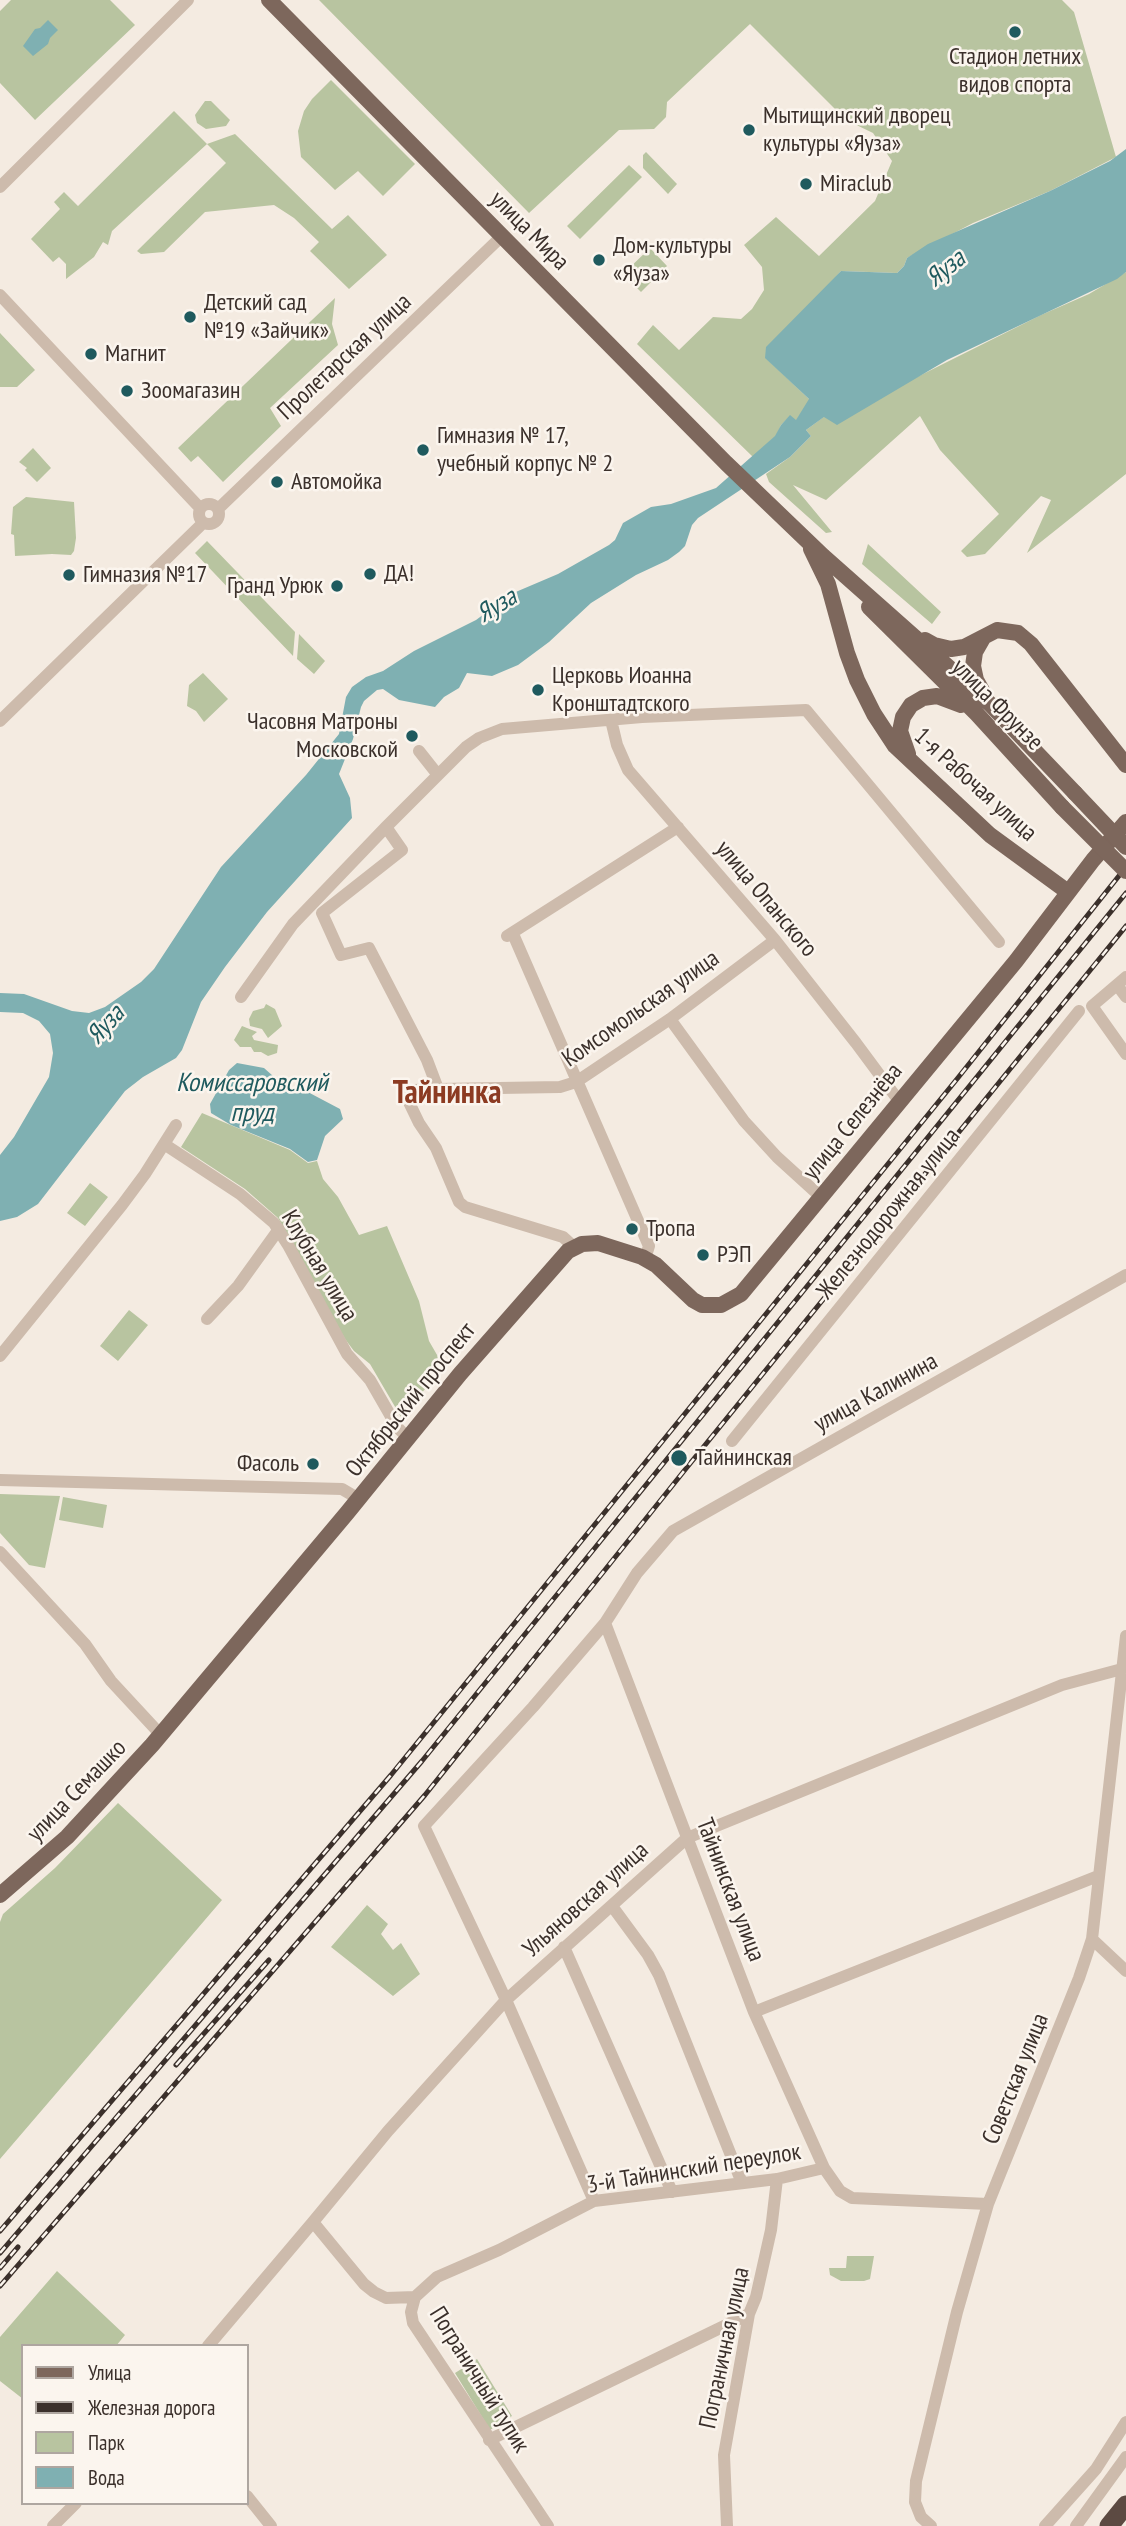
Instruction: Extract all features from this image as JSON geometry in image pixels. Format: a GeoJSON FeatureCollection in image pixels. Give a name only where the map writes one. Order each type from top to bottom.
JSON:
{"type":"FeatureCollection","features":[{"type":"Feature","properties":{"kind":"highway"},"geometry":{"type":"LineString","coordinates":[[1109,2526],[1126,2505]]}},
{"type":"Feature","properties":{"kind":"main road","name":"улица Мира"},"geometry":{"type":"LineString","coordinates":[[269,0],[758,493]]}},
{"type":"Feature","properties":{"kind":"main road","name":"улица Фрунзе"},"geometry":{"type":"LineString","coordinates":[[758,493],[807,541],[990,704],[1126,847]]}},
{"type":"Feature","properties":{"kind":"main road","name":"1-я Рабочая улица"},"geometry":{"type":"LineString","coordinates":[[807,541],[828,584],[857,680],[895,746],[990,835],[1068,892]]}},
{"type":"Feature","properties":{"kind":"main road","name":"улица Фрунзе"},"geometry":{"type":"LineString","coordinates":[[839,569],[886,626],[977,714],[1062,807],[1126,871]]}},
{"type":"Feature","properties":{"kind":"main road"},"geometry":{"type":"LineString","coordinates":[[904,626],[933,645],[951,649],[964,647],[985,635],[1004,630],[1024,637],[1126,765]]}},
{"type":"Feature","properties":{"kind":"main road"},"geometry":{"type":"LineString","coordinates":[[985,635],[975,652],[973,666],[976,680],[990,704]]}},
{"type":"Feature","properties":{"kind":"main road"},"geometry":{"type":"LineString","coordinates":[[910,759],[901,738],[901,724],[906,711],[917,701],[930,696],[944,697],[977,714]]}},
{"type":"Feature","properties":{"kind":"main road","name":"улица Селезнёва"},"geometry":{"type":"LineString","coordinates":[[645,1259],[656,1265],[698,1303],[708,1306],[722,1305],[736,1298],[749,1286],[1016,961],[1126,822]]}},
{"type":"Feature","properties":{"kind":"main road"},"geometry":{"type":"LineString","coordinates":[[574,1247],[598,1243],[645,1259]]}},
{"type":"Feature","properties":{"kind":"main road","name":"Октябрьский проспект"},"geometry":{"type":"LineString","coordinates":[[180,1713],[408,1438],[546,1275],[574,1247]]}},
{"type":"Feature","properties":{"kind":"main road","name":"улица Семашко"},"geometry":{"type":"LineString","coordinates":[[0,1895],[67,1837],[180,1713]]}},
{"type":"Feature","properties":{"kind":"street"},"geometry":{"type":"LineString","coordinates":[[0,187],[188,0]]}},
{"type":"Feature","properties":{"kind":"street","name":"Пролетарская улица"},"geometry":{"type":"LineString","coordinates":[[218,509],[502,236]]}},
{"type":"Feature","properties":{"kind":"street"},"geometry":{"type":"LineString","coordinates":[[0,295],[200,508]]}},
{"type":"Feature","properties":{"kind":"street"},"geometry":{"type":"LineString","coordinates":[[209,504],[218,509],[219,517],[216,522],[203,523],[198,514],[200,508],[209,504]]}},
{"type":"Feature","properties":{"kind":"street"},"geometry":{"type":"LineString","coordinates":[[0,721],[203,523]]}},
{"type":"Feature","properties":{"kind":"street"},"geometry":{"type":"LineString","coordinates":[[241,996],[293,924],[466,747],[492,732],[611,720],[807,709],[999,942]]}},
{"type":"Feature","properties":{"kind":"street","name":"улица Опанского"},"geometry":{"type":"LineString","coordinates":[[611,720],[617,745],[628,770],[775,940],[899,1101]]}},
{"type":"Feature","properties":{"kind":"street"},"geometry":{"type":"LineString","coordinates":[[419,751],[439,775]]}},
{"type":"Feature","properties":{"kind":"street"},"geometry":{"type":"LineString","coordinates":[[386,827],[402,850],[322,913],[341,955],[369,948],[427,1060],[438,1088]]}},
{"type":"Feature","properties":{"kind":"street"},"geometry":{"type":"LineString","coordinates":[[645,1259],[649,1246],[510,935],[678,827]]}},
{"type":"Feature","properties":{"kind":"street","name":"Комсомольская улица"},"geometry":{"type":"LineString","coordinates":[[574,1247],[563,1237],[461,1205],[436,1149],[405,1094],[415,1090],[438,1088],[560,1087],[576,1082],[670,1019],[775,940]]}},
{"type":"Feature","properties":{"kind":"street"},"geometry":{"type":"LineString","coordinates":[[1126,997],[1121,981],[1092,1006],[1126,1054]]}},
{"type":"Feature","properties":{"kind":"street","name":"Железнодорожная улица"},"geometry":{"type":"LineString","coordinates":[[732,1441],[1079,1012]]}},
{"type":"Feature","properties":{"kind":"street"},"geometry":{"type":"LineString","coordinates":[[670,1019],[744,1121],[777,1157],[821,1197]]}},
{"type":"Feature","properties":{"kind":"street"},"geometry":{"type":"LineString","coordinates":[[0,1356],[122,1205],[176,1125]]}},
{"type":"Feature","properties":{"kind":"street","name":"Клубная улица"},"geometry":{"type":"LineString","coordinates":[[164,1144],[249,1201],[279,1229],[347,1354],[370,1380],[399,1429],[408,1438]]}},
{"type":"Feature","properties":{"kind":"street"},"geometry":{"type":"LineString","coordinates":[[207,1319],[238,1286],[279,1229]]}},
{"type":"Feature","properties":{"kind":"street","name":"улица Калинина"},"geometry":{"type":"LineString","coordinates":[[605,1623],[637,1573],[673,1531],[1126,1276]]}},
{"type":"Feature","properties":{"kind":"street"},"geometry":{"type":"LineString","coordinates":[[0,1480],[342,1489],[359,1499]]}},
{"type":"Feature","properties":{"kind":"street"},"geometry":{"type":"LineString","coordinates":[[0,1552],[85,1644],[111,1681],[161,1735]]}},
{"type":"Feature","properties":{"kind":"street"},"geometry":{"type":"LineString","coordinates":[[594,2201],[506,2000],[424,1826],[534,1707],[605,1623]]}},
{"type":"Feature","properties":{"kind":"street","name":"Тайнинская улица"},"geometry":{"type":"LineString","coordinates":[[605,1623],[754,2012],[824,2168]]}},
{"type":"Feature","properties":{"kind":"street","name":"Советская улица"},"geometry":{"type":"LineString","coordinates":[[931,2526],[921,2517],[915,2502],[916,2481],[957,2312],[988,2204],[1079,1978],[1092,1939],[1126,1636]]}},
{"type":"Feature","properties":{"kind":"street","name":"Ульяновская улица"},"geometry":{"type":"LineString","coordinates":[[210,2344],[388,2131],[506,2000],[687,1838],[1062,1685],[1122,1669]]}},
{"type":"Feature","properties":{"kind":"street"},"geometry":{"type":"LineString","coordinates":[[1113,1750],[1126,1758]]}},
{"type":"Feature","properties":{"kind":"street"},"geometry":{"type":"LineString","coordinates":[[754,2012],[1098,1876]]}},
{"type":"Feature","properties":{"kind":"street"},"geometry":{"type":"LineString","coordinates":[[612,1906],[648,1955],[659,1975],[742,2183]]}},
{"type":"Feature","properties":{"kind":"street"},"geometry":{"type":"LineString","coordinates":[[1092,1939],[1126,1971]]}},
{"type":"Feature","properties":{"kind":"street"},"geometry":{"type":"LineString","coordinates":[[564,1947],[672,2192]]}},
{"type":"Feature","properties":{"kind":"street","name":"3-й Тайнинский переулок"},"geometry":{"type":"LineString","coordinates":[[415,2297],[437,2277],[499,2250],[594,2201],[780,2178],[824,2168],[840,2191],[852,2198],[988,2204]]}},
{"type":"Feature","properties":{"kind":"street","name":"Пограничная улица"},"geometry":{"type":"LineString","coordinates":[[727,2526],[724,2455],[749,2315],[756,2297],[780,2178]]}},
{"type":"Feature","properties":{"kind":"street","name":"Пограничный тупик"},"geometry":{"type":"LineString","coordinates":[[313,2222],[364,2284],[374,2292],[386,2298],[415,2297],[411,2312],[413,2323],[544,2521]]}},
{"type":"Feature","properties":{"kind":"street"},"geometry":{"type":"LineString","coordinates":[[489,2440],[749,2315]]}},
{"type":"Feature","properties":{"kind":"street"},"geometry":{"type":"LineString","coordinates":[[1045,2526],[1096,2469],[1126,2422]]}},
{"type":"Feature","properties":{"kind":"street"},"geometry":{"type":"LineString","coordinates":[[1076,2526],[1126,2457]]}},
{"type":"Feature","properties":{"kind":"street"},"geometry":{"type":"LineString","coordinates":[[248,2497],[271,2526]]}},
{"type":"Feature","properties":{"kind":"street"},"geometry":{"type":"LineString","coordinates":[[53,2526],[74,2505]]}},
{"type":"Feature","properties":{"kind":"street"},"geometry":{"type":"LineString","coordinates":[[529,2526],[544,2521]]}},
{"type":"Feature","properties":{"kind":"green space"},"geometry":{"type":"Polygon","coordinates":[[[11,0],[110,0],[135,25],[35,120],[0,83],[0,11],[11,0]]]}},
{"type":"Feature","properties":{"kind":"green space"},"geometry":{"type":"Polygon","coordinates":[[[319,0],[1062,0],[1074,12],[1116,157],[1050,191],[973,223],[907,258],[897,273],[841,271],[766,358],[810,400],[796,421],[790,416],[781,425],[776,436],[753,457],[637,344],[653,325],[679,350],[713,317],[741,319],[752,309],[764,290],[762,267],[744,245],[776,217],[819,256],[875,201],[892,161],[873,133],[846,120],[750,24],[667,102],[666,117],[654,129],[619,130],[529,213],[319,0]]]}},
{"type":"Feature","properties":{"kind":"green space"},"geometry":{"type":"Polygon","coordinates":[[[331,80],[415,164],[383,196],[358,171],[335,190],[301,157],[298,131],[304,111],[331,80]]]}},
{"type":"Feature","properties":{"kind":"green space"},"geometry":{"type":"Polygon","coordinates":[[[205,101],[211,101],[230,120],[226,126],[206,129],[197,123],[195,115],[205,101]]]}},
{"type":"Feature","properties":{"kind":"green space"},"geometry":{"type":"Polygon","coordinates":[[[174,111],[207,144],[112,231],[108,245],[103,242],[94,257],[66,279],[66,264],[59,257],[53,262],[31,239],[60,209],[54,202],[64,192],[78,206],[174,111]]]}},
{"type":"Feature","properties":{"kind":"green space"},"geometry":{"type":"Polygon","coordinates":[[[235,134],[332,229],[348,215],[387,255],[349,289],[310,251],[319,242],[294,218],[274,205],[205,212],[164,252],[141,254],[137,251],[226,163],[207,144],[235,134]]]}},
{"type":"Feature","properties":{"kind":"green space"},"geometry":{"type":"Polygon","coordinates":[[[646,152],[677,184],[668,194],[643,168],[643,155],[646,152]]]}},
{"type":"Feature","properties":{"kind":"green space"},"geometry":{"type":"Polygon","coordinates":[[[629,165],[642,177],[580,239],[567,226],[629,165]]]}},
{"type":"Feature","properties":{"kind":"green space"},"geometry":{"type":"Polygon","coordinates":[[[650,248],[667,266],[641,292],[623,274],[650,248]]]}},
{"type":"Feature","properties":{"kind":"green space"},"geometry":{"type":"Polygon","coordinates":[[[1126,272],[1126,474],[1027,553],[1051,500],[1041,496],[985,554],[967,557],[961,551],[999,514],[940,450],[920,416],[826,500],[793,485],[832,532],[826,533],[769,482],[766,474],[790,457],[811,436],[806,430],[825,416],[907,382],[1089,294],[1126,272]]]}},
{"type":"Feature","properties":{"kind":"green space"},"geometry":{"type":"Polygon","coordinates":[[[335,298],[332,324],[338,345],[270,408],[281,426],[223,482],[198,456],[191,462],[178,448],[335,298]]]}},
{"type":"Feature","properties":{"kind":"green space"},"geometry":{"type":"Polygon","coordinates":[[[0,333],[35,370],[17,387],[0,387],[0,333]]]}},
{"type":"Feature","properties":{"kind":"green space"},"geometry":{"type":"Polygon","coordinates":[[[33,448],[51,468],[37,482],[19,462],[33,448]]]}},
{"type":"Feature","properties":{"kind":"green space"},"geometry":{"type":"Polygon","coordinates":[[[26,497],[74,502],[76,538],[71,555],[15,556],[14,535],[11,534],[13,507],[26,497]]]}},
{"type":"Feature","properties":{"kind":"green space"},"geometry":{"type":"Polygon","coordinates":[[[207,541],[295,632],[293,656],[195,553],[207,541]]]}},
{"type":"Feature","properties":{"kind":"green space"},"geometry":{"type":"Polygon","coordinates":[[[868,544],[941,612],[932,624],[862,564],[868,544]]]}},
{"type":"Feature","properties":{"kind":"green space"},"geometry":{"type":"Polygon","coordinates":[[[299,634],[325,661],[314,674],[297,659],[299,634]]]}},
{"type":"Feature","properties":{"kind":"green space"},"geometry":{"type":"Polygon","coordinates":[[[203,673],[228,699],[204,722],[196,711],[187,706],[189,685],[203,673]]]}},
{"type":"Feature","properties":{"kind":"green space"},"geometry":{"type":"Polygon","coordinates":[[[266,1004],[275,1009],[282,1026],[268,1038],[262,1029],[250,1026],[249,1019],[253,1011],[264,1008],[266,1004]]]}},
{"type":"Feature","properties":{"kind":"green space"},"geometry":{"type":"Polygon","coordinates":[[[242,1026],[257,1032],[252,1036],[254,1040],[278,1045],[277,1053],[268,1056],[254,1052],[251,1047],[240,1047],[234,1040],[242,1026]]]}},
{"type":"Feature","properties":{"kind":"green space"},"geometry":{"type":"Polygon","coordinates":[[[202,1113],[290,1150],[308,1163],[317,1161],[323,1179],[338,1197],[359,1235],[387,1226],[419,1301],[429,1341],[444,1367],[401,1417],[370,1364],[354,1351],[345,1339],[278,1218],[245,1189],[181,1147],[202,1113]]]}},
{"type":"Feature","properties":{"kind":"green space"},"geometry":{"type":"Polygon","coordinates":[[[90,1183],[108,1197],[85,1226],[67,1213],[90,1183]]]}},
{"type":"Feature","properties":{"kind":"green space"},"geometry":{"type":"Polygon","coordinates":[[[129,1310],[148,1325],[118,1361],[100,1346],[129,1310]]]}},
{"type":"Feature","properties":{"kind":"green space"},"geometry":{"type":"Polygon","coordinates":[[[0,1494],[60,1496],[45,1568],[29,1565],[0,1533],[0,1494]]]}},
{"type":"Feature","properties":{"kind":"green space"},"geometry":{"type":"Polygon","coordinates":[[[63,1497],[107,1505],[103,1528],[59,1520],[63,1497]]]}},
{"type":"Feature","properties":{"kind":"green space"},"geometry":{"type":"Polygon","coordinates":[[[118,1803],[222,1900],[0,2159],[0,1922],[3,1914],[55,1868],[118,1803]]]}},
{"type":"Feature","properties":{"kind":"green space"},"geometry":{"type":"Polygon","coordinates":[[[367,1905],[388,1924],[381,1934],[393,1950],[401,1943],[420,1974],[393,1996],[331,1947],[367,1905]]]}},
{"type":"Feature","properties":{"kind":"green space"},"geometry":{"type":"Polygon","coordinates":[[[847,2256],[874,2256],[870,2279],[841,2281],[830,2275],[829,2268],[846,2268],[847,2256]]]}},
{"type":"Feature","properties":{"kind":"green space"},"geometry":{"type":"Polygon","coordinates":[[[57,2271],[125,2335],[118,2344],[21,2344],[21,2397],[0,2381],[0,2337],[57,2271]]]}},
{"type":"Feature","properties":{"kind":"green space"},"geometry":{"type":"Polygon","coordinates":[[[477,2359],[512,2416],[490,2430],[455,2373],[477,2359]]]}},
{"type":"Feature","properties":{"kind":"water"},"geometry":{"type":"Polygon","coordinates":[[[48,20],[58,30],[48,44],[33,56],[23,46],[35,29],[48,20]]]}},
{"type":"Feature","properties":{"kind":"water","name":"Яуза"},"geometry":{"type":"Polygon","coordinates":[[[1126,149],[1126,272],[1117,279],[947,360],[837,425],[824,417],[806,430],[811,436],[790,457],[698,518],[692,525],[685,546],[679,552],[591,603],[549,642],[518,665],[492,676],[467,673],[459,688],[444,697],[435,707],[399,700],[383,689],[377,690],[364,701],[339,774],[350,798],[352,818],[267,912],[225,967],[201,1002],[182,1050],[176,1058],[125,1091],[38,1204],[17,1217],[0,1221],[0,1155],[14,1137],[49,1077],[53,1053],[50,1034],[39,1021],[23,1013],[0,1012],[0,993],[24,994],[72,1011],[89,1013],[105,1007],[141,982],[154,969],[221,867],[306,775],[339,734],[346,697],[352,687],[414,651],[476,620],[511,594],[558,574],[609,545],[615,540],[623,523],[651,507],[671,504],[716,488],[775,436],[790,415],[796,420],[809,399],[765,358],[766,347],[841,271],[897,273],[907,258],[928,244],[1050,191],[1110,161],[1126,149]]]}},
{"type":"Feature","properties":{"kind":"water","name":"Комиссаровский пруд"},"geometry":{"type":"Polygon","coordinates":[[[237,1063],[264,1068],[291,1092],[304,1090],[340,1109],[343,1119],[325,1136],[317,1160],[308,1162],[290,1149],[231,1125],[211,1113],[210,1104],[229,1070],[237,1063]]]}},
{"type":"Feature","properties":{"kind":"railway"},"geometry":{"type":"LineString","coordinates":[[0,2231],[391,1775],[1126,867]]}},
{"type":"Feature","properties":{"kind":"railway"},"geometry":{"type":"LineString","coordinates":[[0,2253],[422,1761],[1126,893]]}},
{"type":"Feature","properties":{"kind":"railway"},"geometry":{"type":"LineString","coordinates":[[0,2286],[425,1795],[1126,926]]}},
{"type":"Feature","properties":{"kind":"railway"},"geometry":{"type":"LineString","coordinates":[[176,2065],[269,1960]]}},
{"type":"Feature","properties":{"kind":"railway"},"geometry":{"type":"LineString","coordinates":[[0,2268],[18,2247]]}},
{"type":"Feature","properties":{"kind":"place","name":"Стадион летних видов спорта"},"geometry":{"type":"Point","coordinates":[1015,32]}},
{"type":"Feature","properties":{"kind":"place","name":"Мытищинский дворец культуры «Яуза»"},"geometry":{"type":"Point","coordinates":[749,130]}},
{"type":"Feature","properties":{"kind":"place","name":"Miraclub"},"geometry":{"type":"Point","coordinates":[806,184]}},
{"type":"Feature","properties":{"kind":"place","name":"Дом-культуры «Яуза»"},"geometry":{"type":"Point","coordinates":[599,260]}},
{"type":"Feature","properties":{"kind":"place","name":"Детский сад №19 «Зайчик»"},"geometry":{"type":"Point","coordinates":[190,317]}},
{"type":"Feature","properties":{"kind":"place","name":"Магнит"},"geometry":{"type":"Point","coordinates":[91,354]}},
{"type":"Feature","properties":{"kind":"place","name":"Зоомагазин"},"geometry":{"type":"Point","coordinates":[127,391]}},
{"type":"Feature","properties":{"kind":"place","name":"Гимназия № 17, учебный корпус № 2"},"geometry":{"type":"Point","coordinates":[423,450]}},
{"type":"Feature","properties":{"kind":"place","name":"Автомойка"},"geometry":{"type":"Point","coordinates":[277,482]}},
{"type":"Feature","properties":{"kind":"place","name":"ДА!"},"geometry":{"type":"Point","coordinates":[370,574]}},
{"type":"Feature","properties":{"kind":"place","name":"Гимназия №17"},"geometry":{"type":"Point","coordinates":[69,575]}},
{"type":"Feature","properties":{"kind":"place","name":"Гранд Урюк"},"geometry":{"type":"Point","coordinates":[337,586]}},
{"type":"Feature","properties":{"kind":"place","name":"Церковь Иоанна Кронштадтского"},"geometry":{"type":"Point","coordinates":[538,690]}},
{"type":"Feature","properties":{"kind":"place","name":"Часовня Матроны Московской"},"geometry":{"type":"Point","coordinates":[412,736]}},
{"type":"Feature","properties":{"kind":"place","name":"Тропа"},"geometry":{"type":"Point","coordinates":[632,1229]}},
{"type":"Feature","properties":{"kind":"place","name":"РЭП"},"geometry":{"type":"Point","coordinates":[703,1255]}},
{"type":"Feature","properties":{"kind":"place","name":"Тайнинская"},"geometry":{"type":"Point","coordinates":[679,1458]}},
{"type":"Feature","properties":{"kind":"place","name":"Фасоль"},"geometry":{"type":"Point","coordinates":[313,1464]}},
{"type":"Feature","properties":{"kind":"district","name":"Тайнинка"},"geometry":{"type":"Point","coordinates":[447,1094]}}]}
